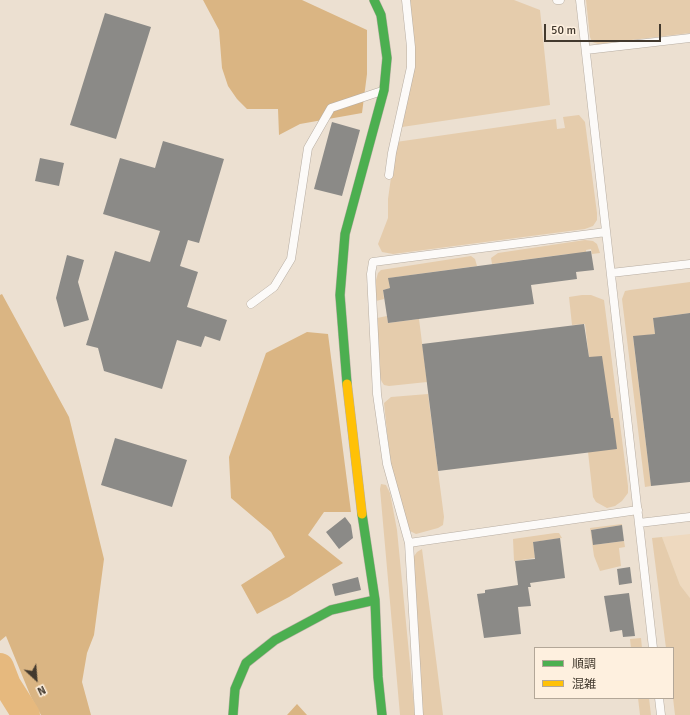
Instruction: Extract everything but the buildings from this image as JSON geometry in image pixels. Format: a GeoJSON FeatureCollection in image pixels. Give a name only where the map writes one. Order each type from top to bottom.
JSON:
{"type":"FeatureCollection","features":[{"type":"Feature","properties":{"kind":"street"},"geometry":{"type":"LineString","coordinates":[[374,0],[381,15],[387,58],[384,90],[345,234],[340,295],[356,467],[375,600],[378,677],[382,715]]}},
{"type":"Feature","properties":{"kind":"street"},"geometry":{"type":"LineString","coordinates":[[233,715],[235,689],[246,663],[275,640],[331,610],[375,600]]}},
{"type":"Feature","properties":{"kind":"lane"},"geometry":{"type":"LineString","coordinates":[[389,175],[392,153],[411,67],[411,47],[406,0]]}},
{"type":"Feature","properties":{"kind":"lane"},"geometry":{"type":"LineString","coordinates":[[580,0],[653,647]]}},
{"type":"Feature","properties":{"kind":"lane"},"geometry":{"type":"LineString","coordinates":[[586,50],[690,38]]}},
{"type":"Feature","properties":{"kind":"lane"},"geometry":{"type":"LineString","coordinates":[[251,304],[274,288],[291,259],[308,148],[331,108],[384,90]]}},
{"type":"Feature","properties":{"kind":"lane"},"geometry":{"type":"LineString","coordinates":[[419,715],[409,543],[387,464],[377,394],[371,274],[373,262],[606,232]]}},
{"type":"Feature","properties":{"kind":"lane"},"geometry":{"type":"LineString","coordinates":[[611,273],[690,264]]}},
{"type":"Feature","properties":{"kind":"lane"},"geometry":{"type":"LineString","coordinates":[[409,543],[638,510]]}},
{"type":"Feature","properties":{"kind":"lane"},"geometry":{"type":"LineString","coordinates":[[639,523],[690,517]]}},
{"type":"Feature","properties":{"kind":"lane"},"geometry":{"type":"LineString","coordinates":[[659,699],[661,715]]}},
{"type":"Feature","properties":{"kind":"shaded area"},"geometry":{"type":"Polygon","coordinates":[[[203,0],[302,0],[367,30],[367,74],[362,113],[300,124],[279,135],[278,109],[247,109],[237,99],[228,86],[222,68],[219,30],[203,0]]]}},
{"type":"Feature","properties":{"kind":"shaded area"},"geometry":{"type":"Polygon","coordinates":[[[410,0],[514,0],[540,10],[550,105],[402,127],[413,71],[410,0]]]}},
{"type":"Feature","properties":{"kind":"shaded area"},"geometry":{"type":"Polygon","coordinates":[[[586,0],[690,0],[690,33],[598,44],[592,42],[590,37],[586,0]]]}},
{"type":"Feature","properties":{"kind":"shaded area"},"geometry":{"type":"Polygon","coordinates":[[[579,115],[585,122],[597,213],[597,220],[593,226],[585,229],[393,254],[382,252],[378,244],[388,218],[388,199],[396,142],[556,119],[557,129],[565,128],[563,117],[579,115]]]}},
{"type":"Feature","properties":{"kind":"shaded area"},"geometry":{"type":"Polygon","coordinates":[[[585,240],[593,241],[597,244],[600,253],[592,254],[591,249],[586,250],[587,263],[568,254],[492,264],[491,258],[498,253],[585,240]]]}},
{"type":"Feature","properties":{"kind":"shaded area"},"geometry":{"type":"Polygon","coordinates":[[[471,256],[475,259],[477,266],[389,278],[390,288],[383,290],[384,299],[376,301],[376,280],[378,273],[381,270],[471,256]]]}},
{"type":"Feature","properties":{"kind":"shaded area"},"geometry":{"type":"Polygon","coordinates":[[[690,282],[690,313],[653,318],[655,334],[633,337],[651,486],[645,487],[622,299],[625,291],[690,282]]]}},
{"type":"Feature","properties":{"kind":"shaded area"},"geometry":{"type":"Polygon","coordinates":[[[2,294],[69,417],[104,559],[94,635],[87,653],[82,682],[91,715],[41,715],[31,697],[6,636],[0,641],[0,295],[2,294]]]}},
{"type":"Feature","properties":{"kind":"shaded area"},"geometry":{"type":"Polygon","coordinates":[[[591,295],[604,300],[628,486],[628,493],[622,501],[615,506],[607,508],[596,502],[593,497],[588,452],[600,450],[585,324],[572,325],[569,297],[591,295]]]}},
{"type":"Feature","properties":{"kind":"shaded area"},"geometry":{"type":"Polygon","coordinates":[[[387,316],[388,323],[419,319],[427,382],[389,386],[384,385],[382,382],[380,378],[377,318],[387,316]]]}},
{"type":"Feature","properties":{"kind":"shaded area"},"geometry":{"type":"Polygon","coordinates":[[[307,332],[328,334],[351,512],[324,512],[308,535],[343,563],[289,597],[257,614],[241,585],[285,557],[271,532],[231,498],[229,457],[266,353],[307,332]]]}},
{"type":"Feature","properties":{"kind":"shaded area"},"geometry":{"type":"Polygon","coordinates":[[[428,394],[444,517],[443,525],[438,528],[416,534],[410,531],[407,526],[390,461],[384,403],[391,397],[428,394]]]}},
{"type":"Feature","properties":{"kind":"shaded area"},"geometry":{"type":"Polygon","coordinates":[[[381,484],[386,485],[390,493],[397,530],[415,715],[400,715],[380,489],[381,484]]]}},
{"type":"Feature","properties":{"kind":"shaded area"},"geometry":{"type":"Polygon","coordinates":[[[622,524],[591,530],[593,545],[624,541],[625,547],[619,548],[621,566],[600,571],[594,556],[590,528],[622,524]]]}},
{"type":"Feature","properties":{"kind":"shaded area"},"geometry":{"type":"Polygon","coordinates":[[[559,533],[562,538],[533,542],[535,558],[514,561],[513,539],[559,533]]]}},
{"type":"Feature","properties":{"kind":"shaded area"},"geometry":{"type":"Polygon","coordinates":[[[690,534],[690,598],[680,585],[662,537],[690,534]]]}},
{"type":"Feature","properties":{"kind":"shaded area"},"geometry":{"type":"Polygon","coordinates":[[[662,537],[680,585],[690,598],[690,715],[675,715],[673,699],[674,647],[666,647],[652,538],[662,537]]]}},
{"type":"Feature","properties":{"kind":"shaded area"},"geometry":{"type":"Polygon","coordinates":[[[422,549],[443,715],[422,715],[412,559],[417,552],[422,549]]]}},
{"type":"Feature","properties":{"kind":"shaded area"},"geometry":{"type":"Polygon","coordinates":[[[641,638],[642,647],[631,647],[630,639],[641,638]]]}},
{"type":"Feature","properties":{"kind":"shaded area"},"geometry":{"type":"Polygon","coordinates":[[[638,699],[649,699],[651,715],[640,715],[638,699]]]}},
{"type":"Feature","properties":{"kind":"shaded area"},"geometry":{"type":"Polygon","coordinates":[[[297,704],[307,715],[287,715],[297,704]]]}},
{"type":"Feature","properties":{"kind":"waterway"},"geometry":{"type":"LineString","coordinates":[[0,667],[7,685],[26,715]]}},
{"type":"Feature","properties":{"kind":"traffic: fast"},"geometry":{"type":"LineString","coordinates":[[347,384],[340,295],[345,234],[384,90],[387,58],[381,15],[374,0]]}},
{"type":"Feature","properties":{"kind":"traffic: fast"},"geometry":{"type":"LineString","coordinates":[[362,514],[375,600],[378,677],[382,715]]}},
{"type":"Feature","properties":{"kind":"traffic: fast"},"geometry":{"type":"LineString","coordinates":[[233,715],[235,689],[246,663],[275,640],[331,610],[375,600]]}},
{"type":"Feature","properties":{"kind":"traffic: slow"},"geometry":{"type":"LineString","coordinates":[[347,384],[362,514]]}}]}
